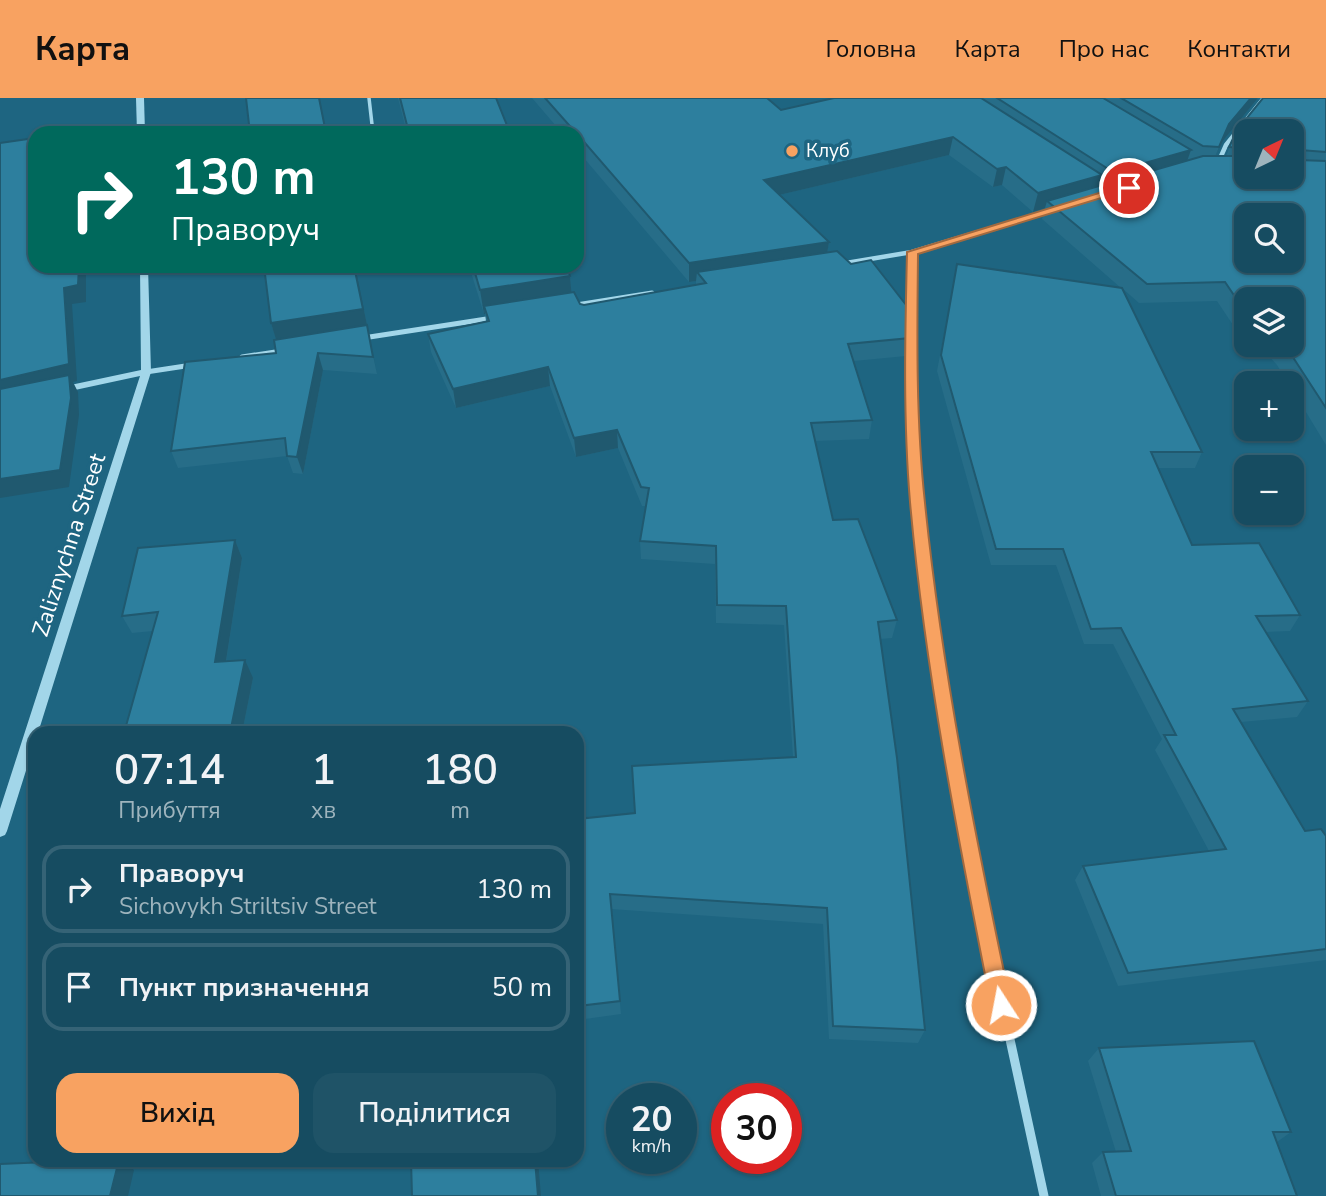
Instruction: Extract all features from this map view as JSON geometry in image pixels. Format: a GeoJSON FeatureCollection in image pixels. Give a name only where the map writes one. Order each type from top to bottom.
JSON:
{"type":"FeatureCollection","features":[{"type":"Feature","properties":{"kind":"street"},"geometry":{"type":"LineString","coordinates":[[140,98],[141,126]]}},
{"type":"Feature","properties":{"kind":"street"},"geometry":{"type":"LineString","coordinates":[[1226,168],[1216,167],[1226,145],[1264,98]]}},
{"type":"Feature","properties":{"kind":"street"},"geometry":{"type":"LineString","coordinates":[[830,265],[912,252],[1055,209]]}},
{"type":"Feature","properties":{"kind":"street"},"geometry":{"type":"LineString","coordinates":[[912,252],[911,388],[917,502],[934,642],[963,821],[1012,1058],[1044,1196]]}},
{"type":"Feature","properties":{"kind":"street","name":"Zaliznychna Street"},"geometry":{"type":"LineString","coordinates":[[33,726],[146,372],[144,273]]}},
{"type":"Feature","properties":{"kind":"street"},"geometry":{"type":"LineString","coordinates":[[556,308],[666,291]]}},
{"type":"Feature","properties":{"kind":"street"},"geometry":{"type":"LineString","coordinates":[[351,340],[502,316]]}},
{"type":"Feature","properties":{"kind":"street"},"geometry":{"type":"LineString","coordinates":[[228,359],[296,348]]}},
{"type":"Feature","properties":{"kind":"street"},"geometry":{"type":"LineString","coordinates":[[53,392],[201,363]]}},
{"type":"Feature","properties":{"kind":"street","name":"Zaliznychna Street"},"geometry":{"type":"LineString","coordinates":[[0,831],[28,743]]}},
{"type":"Feature","properties":{"kind":"lane"},"geometry":{"type":"LineString","coordinates":[[369,98],[372,126]]}},
{"type":"Feature","properties":{"kind":"building"},"geometry":{"type":"Polygon","coordinates":[[[246,98],[319,98],[325,126],[249,126],[246,98]]]}},
{"type":"Feature","properties":{"kind":"building"},"geometry":{"type":"Polygon","coordinates":[[[400,98],[496,98],[507,126],[407,126],[400,98]]]}},
{"type":"Feature","properties":{"kind":"building"},"geometry":{"type":"Polygon","coordinates":[[[545,98],[767,98],[781,110],[834,98],[981,98],[1102,175],[1038,193],[1006,167],[997,169],[953,137],[764,180],[829,242],[689,263],[584,142],[584,126],[570,126],[545,98]]]}},
{"type":"Feature","properties":{"kind":"building"},"geometry":{"type":"Polygon","coordinates":[[[997,98],[1103,98],[1191,150],[1113,172],[997,98]]]}},
{"type":"Feature","properties":{"kind":"building"},"geometry":{"type":"Polygon","coordinates":[[[1121,98],[1251,98],[1229,124],[1219,147],[1203,146],[1121,98]]]}},
{"type":"Feature","properties":{"kind":"building"},"geometry":{"type":"Polygon","coordinates":[[[1263,98],[1326,98],[1326,152],[1304,150],[1304,119],[1246,119],[1263,98]]]}},
{"type":"Feature","properties":{"kind":"building"},"geometry":{"type":"Polygon","coordinates":[[[28,139],[28,273],[79,273],[78,285],[64,288],[69,364],[0,380],[0,143],[28,139]]]}},
{"type":"Feature","properties":{"kind":"building"},"geometry":{"type":"Polygon","coordinates":[[[1203,156],[1234,156],[1234,189],[1304,189],[1304,160],[1326,161],[1326,408],[1293,357],[1304,357],[1304,287],[1234,287],[1234,295],[1225,282],[1147,284],[1047,201],[1203,156]]]}},
{"type":"Feature","properties":{"kind":"building"},"geometry":{"type":"Polygon","coordinates":[[[837,251],[851,264],[871,260],[910,310],[910,338],[848,344],[872,420],[811,423],[833,520],[858,519],[897,620],[878,622],[897,758],[925,1030],[833,1026],[827,908],[610,894],[620,1001],[584,1005],[584,818],[635,813],[632,766],[796,757],[786,606],[717,605],[716,546],[640,541],[649,488],[641,487],[617,430],[574,438],[548,367],[453,389],[428,334],[489,321],[484,306],[574,292],[580,304],[584,305],[706,283],[697,272],[837,251]]]}},
{"type":"Feature","properties":{"kind":"building"},"geometry":{"type":"Polygon","coordinates":[[[957,264],[1122,288],[1202,452],[1151,452],[1192,545],[1259,543],[1300,615],[1256,616],[1308,701],[1233,709],[1305,831],[1321,829],[1326,836],[1326,949],[1128,973],[1083,866],[1226,849],[1164,735],[1176,735],[1121,628],[1091,629],[1063,549],[996,549],[941,355],[957,264]]]}},
{"type":"Feature","properties":{"kind":"building"},"geometry":{"type":"Polygon","coordinates":[[[265,273],[355,273],[363,309],[271,323],[265,273]]]}},
{"type":"Feature","properties":{"kind":"building"},"geometry":{"type":"Polygon","coordinates":[[[475,273],[569,273],[570,276],[480,290],[475,273]]]}},
{"type":"Feature","properties":{"kind":"building"},"geometry":{"type":"Polygon","coordinates":[[[367,325],[373,357],[318,353],[297,457],[287,456],[285,438],[171,451],[185,362],[276,353],[274,340],[367,325]]]}},
{"type":"Feature","properties":{"kind":"building"},"geometry":{"type":"Polygon","coordinates":[[[69,375],[71,398],[60,470],[0,479],[0,389],[69,375]]]}},
{"type":"Feature","properties":{"kind":"building"},"geometry":{"type":"Polygon","coordinates":[[[235,540],[215,662],[245,660],[231,726],[126,726],[158,612],[122,616],[138,548],[235,540]]]}},
{"type":"Feature","properties":{"kind":"building"},"geometry":{"type":"Polygon","coordinates":[[[1254,1041],[1291,1132],[1273,1132],[1297,1196],[1116,1196],[1103,1152],[1131,1151],[1099,1048],[1254,1041]]]}},
{"type":"Feature","properties":{"kind":"building"},"geometry":{"type":"Polygon","coordinates":[[[28,1163],[28,1167],[117,1167],[110,1196],[0,1196],[0,1164],[28,1163]]]}},
{"type":"Feature","properties":{"kind":"building"},"geometry":{"type":"Polygon","coordinates":[[[411,1167],[536,1167],[538,1196],[412,1196],[411,1167]]]}},
{"type":"Feature","properties":{"kind":"place","name":"Клуб"},"geometry":{"type":"Point","coordinates":[792,151]}},
{"type":"Feature","properties":{"kind":"route"},"geometry":{"type":"LineString","coordinates":[[1001,1005],[963,821],[934,642],[917,502],[909,316],[912,252],[1129,188]]}}]}
